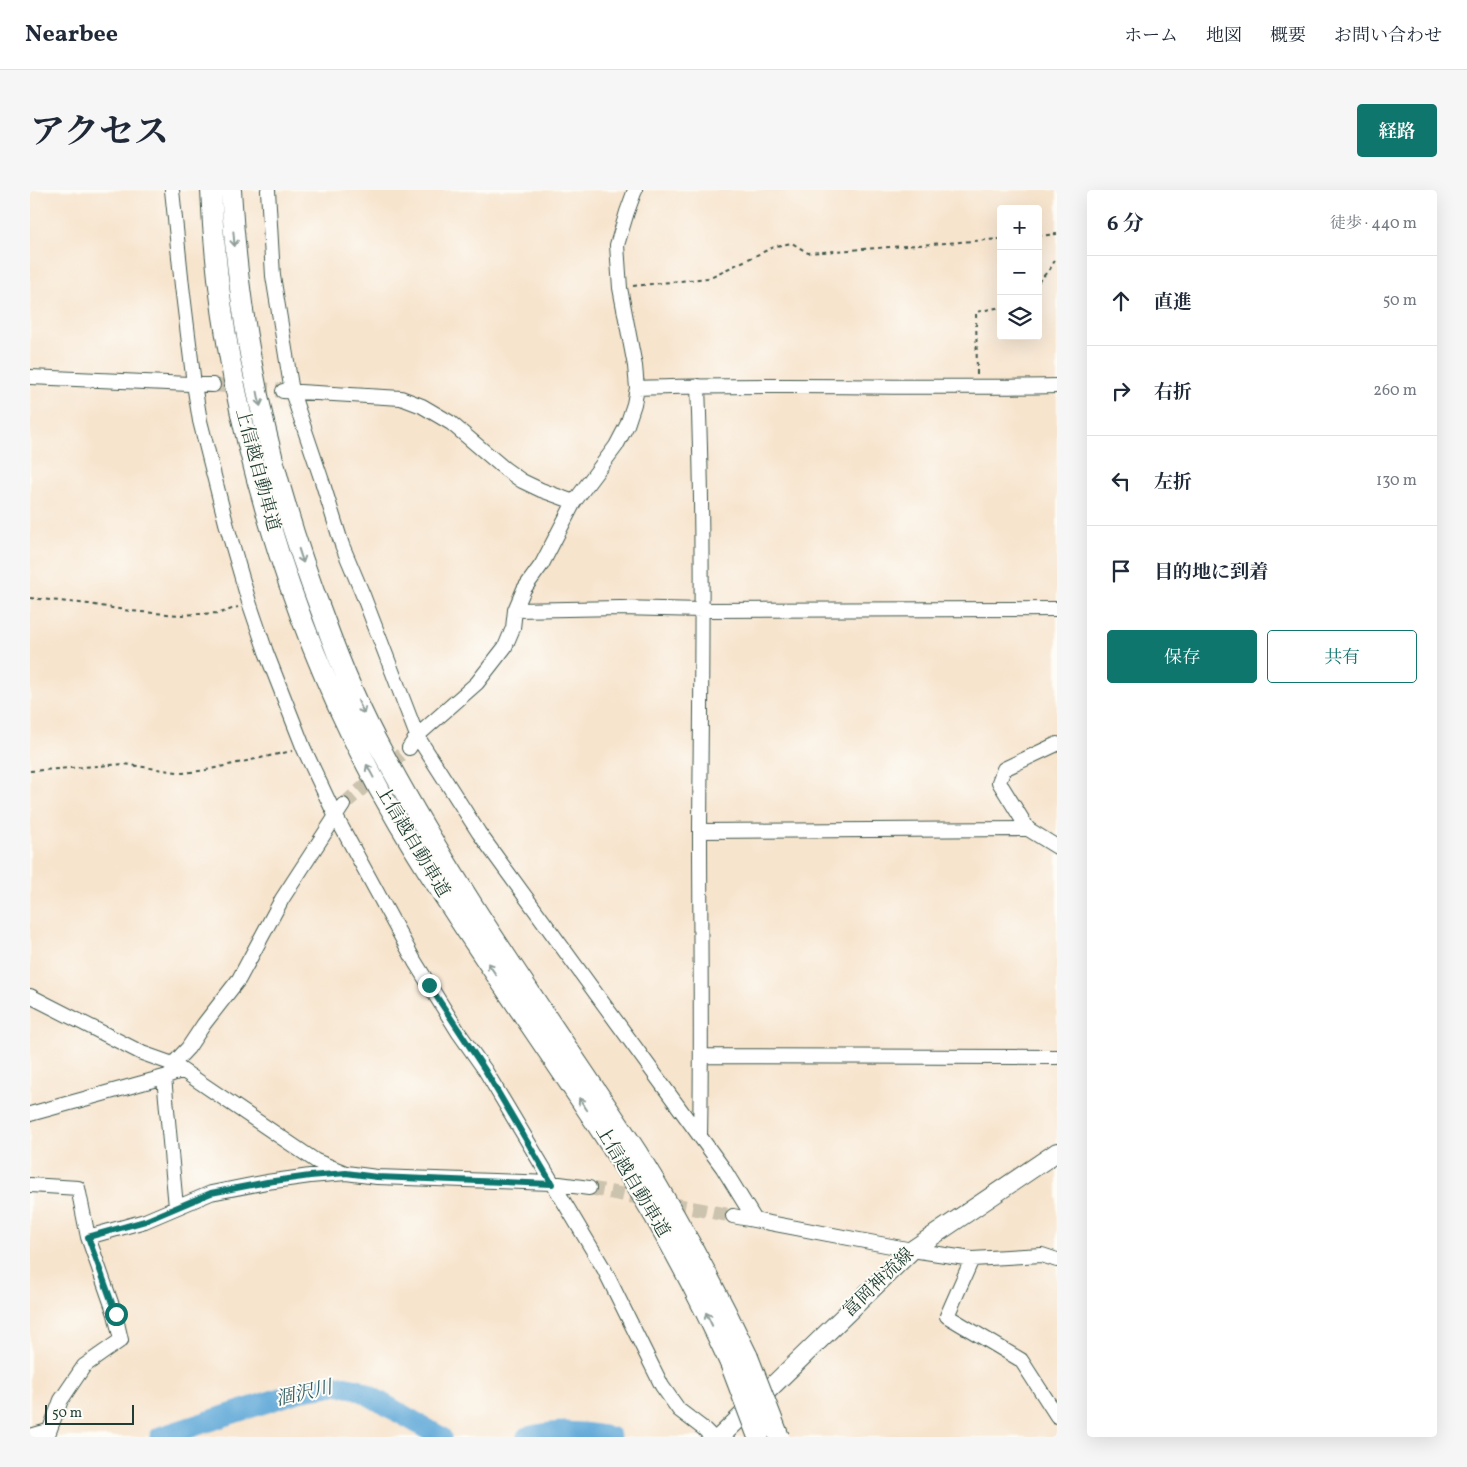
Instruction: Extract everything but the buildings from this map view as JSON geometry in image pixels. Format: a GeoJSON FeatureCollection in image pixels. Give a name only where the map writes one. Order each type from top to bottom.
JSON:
{"type":"FeatureCollection","features":[{"type":"Feature","properties":{"kind":"highway","name":"上信越自動車道"},"geometry":{"type":"LineString","coordinates":[[211,190],[222,304],[243,424],[275,540],[316,654],[339,709],[388,804],[430,875],[598,1126],[653,1215],[706,1313],[739,1360],[779,1437]]}},
{"type":"Feature","properties":{"kind":"highway","name":"上信越自動車道"},"geometry":{"type":"LineString","coordinates":[[230,190],[241,299],[259,403],[276,472],[310,582],[355,695],[382,752],[446,861],[633,1146],[697,1253],[724,1306],[758,1437]]}},
{"type":"Feature","properties":{"kind":"main road","name":"富岡神流線"},"geometry":{"type":"LineString","coordinates":[[720,1437],[912,1250],[1057,1152]]}},
{"type":"Feature","properties":{"kind":"street"},"geometry":{"type":"LineString","coordinates":[[172,190],[194,384],[203,431],[226,523],[249,602],[266,652],[304,749],[339,810],[414,962],[485,1070],[604,1269],[662,1386],[679,1410],[712,1437]]}},
{"type":"Feature","properties":{"kind":"street"},"geometry":{"type":"LineString","coordinates":[[268,190],[273,276],[287,391],[322,481],[342,545],[363,595],[413,742],[723,1168],[755,1220]]}},
{"type":"Feature","properties":{"kind":"street"},"geometry":{"type":"LineString","coordinates":[[413,742],[477,683],[505,647],[513,628],[515,610],[524,588],[542,564],[574,502],[616,446],[627,425],[637,388],[635,366],[620,288],[617,245],[635,190]]}},
{"type":"Feature","properties":{"kind":"street"},"geometry":{"type":"LineString","coordinates":[[30,377],[213,385]]}},
{"type":"Feature","properties":{"kind":"street"},"geometry":{"type":"LineString","coordinates":[[637,388],[698,386],[978,388],[1057,386]]}},
{"type":"Feature","properties":{"kind":"street"},"geometry":{"type":"LineString","coordinates":[[698,386],[702,610],[700,831],[702,1056],[700,1136]]}},
{"type":"Feature","properties":{"kind":"street"},"geometry":{"type":"LineString","coordinates":[[287,391],[401,398],[415,403],[451,423],[522,481],[574,502]]}},
{"type":"Feature","properties":{"kind":"street"},"geometry":{"type":"LineString","coordinates":[[515,610],[620,608],[702,610],[1057,610]]}},
{"type":"Feature","properties":{"kind":"street"},"geometry":{"type":"LineString","coordinates":[[1057,744],[1004,769],[999,782],[1028,829],[1057,847]]}},
{"type":"Feature","properties":{"kind":"street"},"geometry":{"type":"LineString","coordinates":[[30,1114],[164,1078],[177,1068],[204,1024],[239,979],[282,899],[339,810]]}},
{"type":"Feature","properties":{"kind":"street"},"geometry":{"type":"LineString","coordinates":[[700,831],[1028,829]]}},
{"type":"Feature","properties":{"kind":"street"},"geometry":{"type":"LineString","coordinates":[[30,996],[142,1053],[177,1068],[316,1161],[346,1173]]}},
{"type":"Feature","properties":{"kind":"street"},"geometry":{"type":"LineString","coordinates":[[702,1056],[1057,1056]]}},
{"type":"Feature","properties":{"kind":"street"},"geometry":{"type":"LineString","coordinates":[[164,1078],[176,1208]]}},
{"type":"Feature","properties":{"kind":"street"},"geometry":{"type":"LineString","coordinates":[[88,1237],[145,1221],[211,1193],[267,1182],[346,1173],[377,1177],[552,1184],[589,1188]]}},
{"type":"Feature","properties":{"kind":"street"},"geometry":{"type":"LineString","coordinates":[[30,1185],[78,1188],[88,1237],[116,1314],[121,1340],[84,1366],[61,1400],[48,1434],[30,1436]]}},
{"type":"Feature","properties":{"kind":"street"},"geometry":{"type":"LineString","coordinates":[[733,1216],[912,1250],[972,1259],[1042,1256],[1057,1260]]}},
{"type":"Feature","properties":{"kind":"street"},"geometry":{"type":"LineString","coordinates":[[972,1259],[947,1316],[1021,1360],[1057,1416]]}},
{"type":"Feature","properties":{"kind":"path"},"geometry":{"type":"LineString","coordinates":[[1042,236],[1057,234]]}},
{"type":"Feature","properties":{"kind":"path"},"geometry":{"type":"LineString","coordinates":[[620,288],[708,278],[776,246],[792,243],[808,253],[997,239]]}},
{"type":"Feature","properties":{"kind":"path"},"geometry":{"type":"LineString","coordinates":[[1042,278],[1057,257]]}},
{"type":"Feature","properties":{"kind":"path"},"geometry":{"type":"LineString","coordinates":[[978,388],[976,312],[997,308]]}},
{"type":"Feature","properties":{"kind":"path"},"geometry":{"type":"LineString","coordinates":[[30,598],[90,604],[130,611],[179,615],[229,611],[249,602]]}},
{"type":"Feature","properties":{"kind":"path"},"geometry":{"type":"LineString","coordinates":[[30,771],[124,764],[183,773],[206,770],[304,749]]}},
{"type":"Feature","properties":{"kind":"waterway","name":"涸沢川"},"geometry":{"type":"LineString","coordinates":[[160,1437],[308,1389],[337,1385],[358,1389],[441,1437]]}},
{"type":"Feature","properties":{"kind":"waterway","name":"涸沢川"},"geometry":{"type":"LineString","coordinates":[[527,1437],[569,1432],[610,1437]]}},
{"type":"Feature","properties":{"kind":"tunnel"},"geometry":{"type":"LineString","coordinates":[[213,385],[283,391]]}},
{"type":"Feature","properties":{"kind":"tunnel"},"geometry":{"type":"LineString","coordinates":[[343,805],[409,748]]}},
{"type":"Feature","properties":{"kind":"tunnel"},"geometry":{"type":"LineString","coordinates":[[589,1188],[733,1216]]}},
{"type":"Feature","properties":{"kind":"route"},"geometry":{"type":"LineString","coordinates":[[116,1314],[88,1237],[145,1221],[211,1193],[267,1182],[346,1173],[377,1177],[552,1184],[485,1070],[429,985]]}}]}
